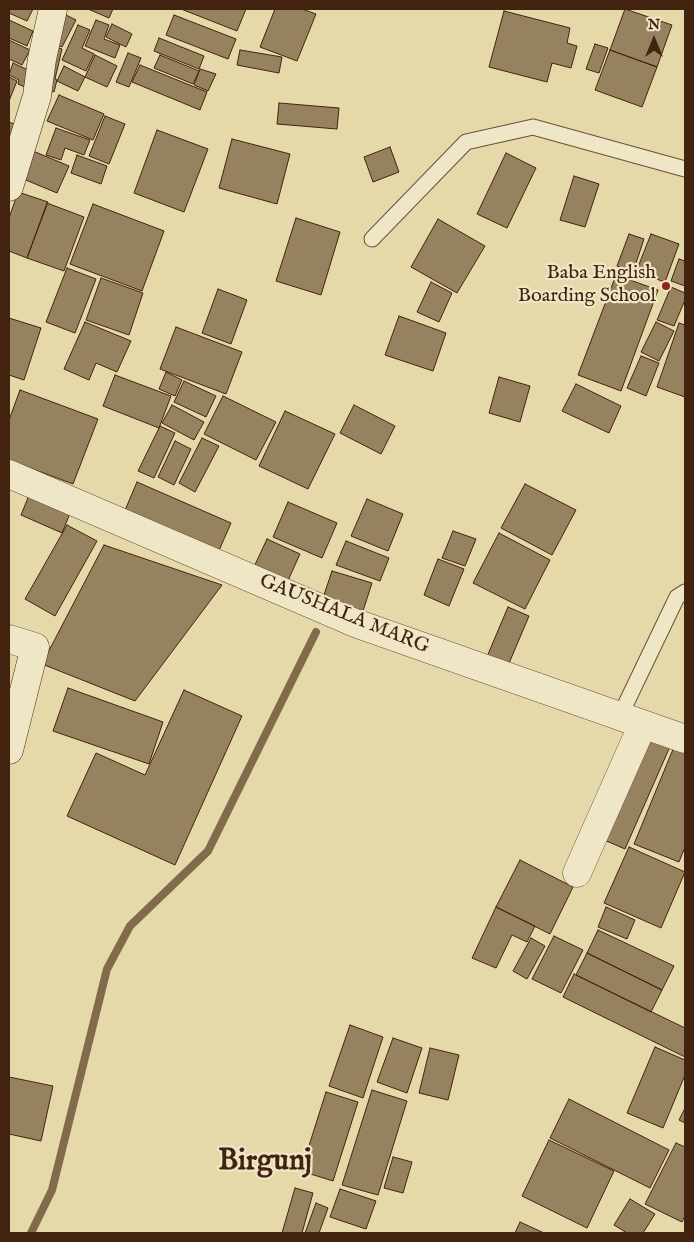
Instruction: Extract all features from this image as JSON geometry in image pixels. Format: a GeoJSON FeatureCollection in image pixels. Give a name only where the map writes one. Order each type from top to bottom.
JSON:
{"type":"FeatureCollection","features":[{"type":"Feature","properties":{"kind":"street"},"geometry":{"type":"LineString","coordinates":[[9,187],[37,96],[42,59],[53,9]]}},
{"type":"Feature","properties":{"kind":"street","name":"GAUSHALA MARG"},"geometry":{"type":"LineString","coordinates":[[9,474],[355,623],[685,739]]}},
{"type":"Feature","properties":{"kind":"street"},"geometry":{"type":"LineString","coordinates":[[9,639],[35,647],[9,750]]}},
{"type":"Feature","properties":{"kind":"street"},"geometry":{"type":"LineString","coordinates":[[577,873],[632,720]]}},
{"type":"Feature","properties":{"kind":"lane"},"geometry":{"type":"LineString","coordinates":[[372,238],[466,142],[533,127],[685,168]]}},
{"type":"Feature","properties":{"kind":"lane"},"geometry":{"type":"LineString","coordinates":[[632,720],[676,597],[685,592]]}},
{"type":"Feature","properties":{"kind":"building"},"geometry":{"type":"Polygon","coordinates":[[[9,9],[33,9],[27,21],[9,13],[9,9]]]}},
{"type":"Feature","properties":{"kind":"building"},"geometry":{"type":"Polygon","coordinates":[[[88,9],[113,9],[109,18],[88,9]]]}},
{"type":"Feature","properties":{"kind":"building"},"geometry":{"type":"Polygon","coordinates":[[[181,9],[246,9],[237,31],[181,9]]]}},
{"type":"Feature","properties":{"kind":"building"},"geometry":{"type":"Polygon","coordinates":[[[275,9],[302,9],[316,14],[297,61],[260,47],[275,9]]]}},
{"type":"Feature","properties":{"kind":"building"},"geometry":{"type":"Polygon","coordinates":[[[625,9],[672,25],[657,67],[610,50],[625,9]]]}},
{"type":"Feature","properties":{"kind":"building"},"geometry":{"type":"Polygon","coordinates":[[[504,11],[570,28],[567,43],[577,46],[571,68],[552,63],[547,82],[489,67],[504,11]]]}},
{"type":"Feature","properties":{"kind":"building"},"geometry":{"type":"Polygon","coordinates":[[[66,15],[76,20],[62,47],[52,43],[66,15]]]}},
{"type":"Feature","properties":{"kind":"building"},"geometry":{"type":"Polygon","coordinates":[[[174,15],[236,39],[228,59],[166,35],[174,15]]]}},
{"type":"Feature","properties":{"kind":"building"},"geometry":{"type":"Polygon","coordinates":[[[9,20],[33,31],[27,46],[9,38],[9,20]]]}},
{"type":"Feature","properties":{"kind":"building"},"geometry":{"type":"Polygon","coordinates":[[[96,20],[109,25],[104,39],[120,45],[115,58],[85,46],[96,20]]]}},
{"type":"Feature","properties":{"kind":"building"},"geometry":{"type":"Polygon","coordinates":[[[112,24],[132,34],[126,47],[106,37],[112,24]]]}},
{"type":"Feature","properties":{"kind":"building"},"geometry":{"type":"Polygon","coordinates":[[[78,25],[90,30],[82,48],[94,54],[86,71],[62,60],[78,25]]]}},
{"type":"Feature","properties":{"kind":"building"},"geometry":{"type":"Polygon","coordinates":[[[159,38],[204,56],[199,69],[154,51],[159,38]]]}},
{"type":"Feature","properties":{"kind":"building"},"geometry":{"type":"Polygon","coordinates":[[[9,40],[30,50],[22,65],[9,59],[9,40]]]}},
{"type":"Feature","properties":{"kind":"building"},"geometry":{"type":"Polygon","coordinates":[[[595,44],[608,48],[599,73],[586,69],[595,44]]]}},
{"type":"Feature","properties":{"kind":"building"},"geometry":{"type":"Polygon","coordinates":[[[52,46],[62,49],[54,92],[42,89],[52,46]]]}},
{"type":"Feature","properties":{"kind":"building"},"geometry":{"type":"Polygon","coordinates":[[[240,50],[282,57],[279,73],[237,65],[240,50]]]}},
{"type":"Feature","properties":{"kind":"building"},"geometry":{"type":"Polygon","coordinates":[[[610,50],[657,67],[642,107],[595,90],[610,50]]]}},
{"type":"Feature","properties":{"kind":"building"},"geometry":{"type":"Polygon","coordinates":[[[128,53],[141,58],[129,87],[116,82],[128,53]]]}},
{"type":"Feature","properties":{"kind":"building"},"geometry":{"type":"Polygon","coordinates":[[[95,55],[117,66],[107,87],[85,77],[95,55]]]}},
{"type":"Feature","properties":{"kind":"building"},"geometry":{"type":"Polygon","coordinates":[[[160,55],[199,71],[193,84],[154,68],[160,55]]]}},
{"type":"Feature","properties":{"kind":"building"},"geometry":{"type":"Polygon","coordinates":[[[13,63],[39,75],[32,90],[18,84],[19,80],[9,75],[13,63]]]}},
{"type":"Feature","properties":{"kind":"building"},"geometry":{"type":"Polygon","coordinates":[[[140,65],[207,92],[200,110],[132,82],[140,65]]]}},
{"type":"Feature","properties":{"kind":"building"},"geometry":{"type":"Polygon","coordinates":[[[64,66],[85,77],[78,91],[57,81],[64,66]]]}},
{"type":"Feature","properties":{"kind":"building"},"geometry":{"type":"Polygon","coordinates":[[[200,69],[216,74],[208,91],[194,85],[200,69]]]}},
{"type":"Feature","properties":{"kind":"building"},"geometry":{"type":"Polygon","coordinates":[[[9,77],[17,81],[9,101],[9,77]]]}},
{"type":"Feature","properties":{"kind":"building"},"geometry":{"type":"Polygon","coordinates":[[[59,95],[104,114],[93,140],[47,121],[59,95]]]}},
{"type":"Feature","properties":{"kind":"building"},"geometry":{"type":"Polygon","coordinates":[[[279,103],[339,108],[337,129],[277,124],[279,103]]]}},
{"type":"Feature","properties":{"kind":"building"},"geometry":{"type":"Polygon","coordinates":[[[105,116],[125,124],[109,164],[89,156],[105,116]]]}},
{"type":"Feature","properties":{"kind":"building"},"geometry":{"type":"Polygon","coordinates":[[[9,122],[22,127],[9,150],[9,122]]]}},
{"type":"Feature","properties":{"kind":"building"},"geometry":{"type":"Polygon","coordinates":[[[56,128],[90,140],[84,155],[65,148],[61,160],[46,155],[56,128]]]}},
{"type":"Feature","properties":{"kind":"building"},"geometry":{"type":"Polygon","coordinates":[[[157,130],[208,149],[184,212],[134,193],[157,130]]]}},
{"type":"Feature","properties":{"kind":"building"},"geometry":{"type":"Polygon","coordinates":[[[232,139],[290,154],[277,204],[219,188],[232,139]]]}},
{"type":"Feature","properties":{"kind":"building"},"geometry":{"type":"Polygon","coordinates":[[[390,147],[399,172],[373,182],[364,157],[390,147]]]}},
{"type":"Feature","properties":{"kind":"building"},"geometry":{"type":"Polygon","coordinates":[[[33,151],[69,166],[57,193],[21,178],[33,151]]]}},
{"type":"Feature","properties":{"kind":"building"},"geometry":{"type":"Polygon","coordinates":[[[506,153],[536,168],[507,228],[477,214],[506,153]]]}},
{"type":"Feature","properties":{"kind":"building"},"geometry":{"type":"Polygon","coordinates":[[[77,155],[107,166],[101,184],[71,173],[77,155]]]}},
{"type":"Feature","properties":{"kind":"building"},"geometry":{"type":"Polygon","coordinates":[[[574,176],[599,184],[585,227],[560,220],[574,176]]]}},
{"type":"Feature","properties":{"kind":"building"},"geometry":{"type":"Polygon","coordinates":[[[18,192],[48,202],[27,258],[9,251],[9,218],[18,192]]]}},
{"type":"Feature","properties":{"kind":"building"},"geometry":{"type":"Polygon","coordinates":[[[47,203],[84,217],[64,271],[27,258],[47,203]]]}},
{"type":"Feature","properties":{"kind":"building"},"geometry":{"type":"Polygon","coordinates":[[[93,204],[164,231],[142,291],[70,264],[93,204]]]}},
{"type":"Feature","properties":{"kind":"building"},"geometry":{"type":"Polygon","coordinates":[[[296,218],[340,232],[321,295],[276,281],[296,218]]]}},
{"type":"Feature","properties":{"kind":"building"},"geometry":{"type":"Polygon","coordinates":[[[438,219],[485,246],[457,293],[411,267],[438,219]]]}},
{"type":"Feature","properties":{"kind":"building"},"geometry":{"type":"Polygon","coordinates":[[[629,234],[644,239],[633,272],[617,266],[629,234]]]}},
{"type":"Feature","properties":{"kind":"building"},"geometry":{"type":"Polygon","coordinates":[[[651,234],[679,244],[665,282],[636,272],[651,234]]]}},
{"type":"Feature","properties":{"kind":"building"},"geometry":{"type":"Polygon","coordinates":[[[679,259],[685,261],[685,286],[671,281],[679,259]]]}},
{"type":"Feature","properties":{"kind":"building"},"geometry":{"type":"Polygon","coordinates":[[[67,268],[96,279],[75,333],[46,322],[67,268]]]}},
{"type":"Feature","properties":{"kind":"building"},"geometry":{"type":"Polygon","coordinates":[[[616,275],[658,290],[621,391],[578,375],[616,275]]]}},
{"type":"Feature","properties":{"kind":"building"},"geometry":{"type":"Polygon","coordinates":[[[101,278],[143,293],[129,335],[86,320],[101,278]]]}},
{"type":"Feature","properties":{"kind":"building"},"geometry":{"type":"Polygon","coordinates":[[[431,282],[452,293],[439,322],[417,312],[431,282]]]}},
{"type":"Feature","properties":{"kind":"building"},"geometry":{"type":"Polygon","coordinates":[[[671,287],[685,293],[685,300],[674,326],[657,320],[671,287]]]}},
{"type":"Feature","properties":{"kind":"building"},"geometry":{"type":"Polygon","coordinates":[[[218,289],[247,300],[231,344],[202,333],[218,289]]]}},
{"type":"Feature","properties":{"kind":"building"},"geometry":{"type":"Polygon","coordinates":[[[399,316],[446,333],[433,371],[385,355],[399,316]]]}},
{"type":"Feature","properties":{"kind":"building"},"geometry":{"type":"Polygon","coordinates":[[[9,318],[41,328],[24,380],[9,375],[9,318]]]}},
{"type":"Feature","properties":{"kind":"building"},"geometry":{"type":"Polygon","coordinates":[[[85,322],[131,341],[117,372],[96,363],[89,380],[64,369],[85,322]]]}},
{"type":"Feature","properties":{"kind":"building"},"geometry":{"type":"Polygon","coordinates":[[[656,322],[674,331],[659,361],[641,352],[656,322]]]}},
{"type":"Feature","properties":{"kind":"building"},"geometry":{"type":"Polygon","coordinates":[[[679,323],[685,325],[685,397],[657,387],[679,323]]]}},
{"type":"Feature","properties":{"kind":"building"},"geometry":{"type":"Polygon","coordinates":[[[176,327],[242,352],[226,394],[160,369],[176,327]]]}},
{"type":"Feature","properties":{"kind":"building"},"geometry":{"type":"Polygon","coordinates":[[[641,356],[659,363],[646,396],[627,388],[641,356]]]}},
{"type":"Feature","properties":{"kind":"building"},"geometry":{"type":"Polygon","coordinates":[[[166,372],[182,380],[175,396],[159,389],[166,372]]]}},
{"type":"Feature","properties":{"kind":"building"},"geometry":{"type":"Polygon","coordinates":[[[115,375],[171,396],[159,428],[103,406],[115,375]]]}},
{"type":"Feature","properties":{"kind":"building"},"geometry":{"type":"Polygon","coordinates":[[[499,377],[530,386],[520,422],[489,413],[499,377]]]}},
{"type":"Feature","properties":{"kind":"building"},"geometry":{"type":"Polygon","coordinates":[[[184,381],[216,396],[206,417],[174,402],[184,381]]]}},
{"type":"Feature","properties":{"kind":"building"},"geometry":{"type":"Polygon","coordinates":[[[576,384],[621,406],[609,433],[562,411],[576,384]]]}},
{"type":"Feature","properties":{"kind":"building"},"geometry":{"type":"Polygon","coordinates":[[[20,390],[98,419],[73,484],[9,460],[9,420],[20,390]]]}},
{"type":"Feature","properties":{"kind":"building"},"geometry":{"type":"Polygon","coordinates":[[[223,396],[276,422],[256,460],[204,434],[223,396]]]}},
{"type":"Feature","properties":{"kind":"building"},"geometry":{"type":"Polygon","coordinates":[[[172,405],[204,422],[194,440],[162,423],[172,405]]]}},
{"type":"Feature","properties":{"kind":"building"},"geometry":{"type":"Polygon","coordinates":[[[354,405],[395,426],[381,454],[340,433],[354,405]]]}},
{"type":"Feature","properties":{"kind":"building"},"geometry":{"type":"Polygon","coordinates":[[[285,411],[335,434],[308,489],[259,466],[285,411]]]}},
{"type":"Feature","properties":{"kind":"building"},"geometry":{"type":"Polygon","coordinates":[[[160,426],[175,433],[154,478],[138,471],[160,426]]]}},
{"type":"Feature","properties":{"kind":"building"},"geometry":{"type":"Polygon","coordinates":[[[202,438],[219,446],[195,492],[179,483],[202,438]]]}},
{"type":"Feature","properties":{"kind":"building"},"geometry":{"type":"Polygon","coordinates":[[[175,441],[191,449],[174,485],[158,477],[175,441]]]}},
{"type":"Feature","properties":{"kind":"building"},"geometry":{"type":"Polygon","coordinates":[[[137,482],[231,523],[217,555],[123,515],[137,482]]]}},
{"type":"Feature","properties":{"kind":"building"},"geometry":{"type":"Polygon","coordinates":[[[525,484],[576,510],[552,555],[501,528],[525,484]]]}},
{"type":"Feature","properties":{"kind":"building"},"geometry":{"type":"Polygon","coordinates":[[[32,488],[73,506],[62,533],[21,515],[32,488]]]}},
{"type":"Feature","properties":{"kind":"building"},"geometry":{"type":"Polygon","coordinates":[[[367,499],[403,514],[388,551],[351,536],[367,499]]]}},
{"type":"Feature","properties":{"kind":"building"},"geometry":{"type":"Polygon","coordinates":[[[288,502],[337,523],[322,558],[273,537],[288,502]]]}},
{"type":"Feature","properties":{"kind":"building"},"geometry":{"type":"Polygon","coordinates":[[[67,525],[97,541],[55,616],[25,599],[67,525]]]}},
{"type":"Feature","properties":{"kind":"building"},"geometry":{"type":"Polygon","coordinates":[[[453,531],[476,539],[465,566],[442,558],[453,531]]]}},
{"type":"Feature","properties":{"kind":"building"},"geometry":{"type":"Polygon","coordinates":[[[499,533],[550,560],[525,609],[473,583],[499,533]]]}},
{"type":"Feature","properties":{"kind":"building"},"geometry":{"type":"Polygon","coordinates":[[[267,539],[300,554],[286,585],[253,569],[267,539]]]}},
{"type":"Feature","properties":{"kind":"building"},"geometry":{"type":"Polygon","coordinates":[[[346,541],[389,558],[380,581],[336,565],[346,541]]]}},
{"type":"Feature","properties":{"kind":"building"},"geometry":{"type":"Polygon","coordinates":[[[104,545],[222,585],[135,701],[42,664],[104,545]]]}},
{"type":"Feature","properties":{"kind":"building"},"geometry":{"type":"Polygon","coordinates":[[[438,559],[464,569],[449,606],[424,595],[438,559]]]}},
{"type":"Feature","properties":{"kind":"building"},"geometry":{"type":"Polygon","coordinates":[[[332,571],[372,583],[362,614],[322,601],[332,571]]]}},
{"type":"Feature","properties":{"kind":"building"},"geometry":{"type":"Polygon","coordinates":[[[508,607],[529,616],[507,668],[486,659],[508,607]]]}},
{"type":"Feature","properties":{"kind":"building"},"geometry":{"type":"Polygon","coordinates":[[[68,688],[163,722],[149,764],[53,731],[68,688]]]}},
{"type":"Feature","properties":{"kind":"building"},"geometry":{"type":"Polygon","coordinates":[[[184,690],[242,716],[175,865],[67,816],[96,753],[145,775],[184,690]]]}},
{"type":"Feature","properties":{"kind":"building"},"geometry":{"type":"Polygon","coordinates":[[[649,732],[672,742],[625,849],[602,839],[649,732]]]}},
{"type":"Feature","properties":{"kind":"building"},"geometry":{"type":"Polygon","coordinates":[[[676,742],[685,746],[685,847],[679,862],[634,844],[676,742]]]}},
{"type":"Feature","properties":{"kind":"building"},"geometry":{"type":"Polygon","coordinates":[[[629,847],[685,872],[661,928],[604,903],[629,847]]]}},
{"type":"Feature","properties":{"kind":"building"},"geometry":{"type":"Polygon","coordinates":[[[520,860],[573,887],[550,934],[496,907],[520,860]]]}},
{"type":"Feature","properties":{"kind":"building"},"geometry":{"type":"Polygon","coordinates":[[[496,907],[535,926],[527,942],[512,935],[496,968],[472,958],[496,907]]]}},
{"type":"Feature","properties":{"kind":"building"},"geometry":{"type":"Polygon","coordinates":[[[606,907],[635,920],[627,939],[598,927],[606,907]]]}},
{"type":"Feature","properties":{"kind":"building"},"geometry":{"type":"Polygon","coordinates":[[[598,930],[674,966],[662,990],[587,953],[598,930]]]}},
{"type":"Feature","properties":{"kind":"building"},"geometry":{"type":"Polygon","coordinates":[[[554,936],[583,950],[561,993],[532,979],[554,936]]]}},
{"type":"Feature","properties":{"kind":"building"},"geometry":{"type":"Polygon","coordinates":[[[531,938],[545,946],[527,979],[513,971],[531,938]]]}},
{"type":"Feature","properties":{"kind":"building"},"geometry":{"type":"Polygon","coordinates":[[[587,953],[662,990],[651,1012],[576,975],[587,953]]]}},
{"type":"Feature","properties":{"kind":"building"},"geometry":{"type":"Polygon","coordinates":[[[574,974],[685,1028],[685,1057],[563,997],[574,974]]]}},
{"type":"Feature","properties":{"kind":"building"},"geometry":{"type":"Polygon","coordinates":[[[350,1025],[383,1037],[363,1098],[329,1086],[350,1025]]]}},
{"type":"Feature","properties":{"kind":"building"},"geometry":{"type":"Polygon","coordinates":[[[393,1038],[422,1048],[407,1093],[377,1082],[393,1038]]]}},
{"type":"Feature","properties":{"kind":"building"},"geometry":{"type":"Polygon","coordinates":[[[655,1047],[685,1060],[685,1075],[663,1128],[627,1113],[655,1047]]]}},
{"type":"Feature","properties":{"kind":"building"},"geometry":{"type":"Polygon","coordinates":[[[430,1048],[459,1055],[448,1100],[419,1093],[430,1048]]]}},
{"type":"Feature","properties":{"kind":"building"},"geometry":{"type":"Polygon","coordinates":[[[9,1077],[53,1086],[41,1141],[9,1134],[9,1077]]]}},
{"type":"Feature","properties":{"kind":"building"},"geometry":{"type":"Polygon","coordinates":[[[372,1090],[407,1101],[378,1195],[342,1185],[372,1090]]]}},
{"type":"Feature","properties":{"kind":"building"},"geometry":{"type":"Polygon","coordinates":[[[326,1092],[358,1102],[333,1181],[301,1171],[326,1092]]]}},
{"type":"Feature","properties":{"kind":"building"},"geometry":{"type":"Polygon","coordinates":[[[569,1099],[669,1150],[650,1188],[550,1138],[569,1099]]]}},
{"type":"Feature","properties":{"kind":"building"},"geometry":{"type":"Polygon","coordinates":[[[685,1108],[685,1123],[679,1120],[685,1108]]]}},
{"type":"Feature","properties":{"kind":"building"},"geometry":{"type":"Polygon","coordinates":[[[549,1140],[614,1171],[587,1228],[522,1196],[549,1140]]]}},
{"type":"Feature","properties":{"kind":"building"},"geometry":{"type":"Polygon","coordinates":[[[676,1143],[685,1147],[685,1216],[682,1222],[645,1204],[676,1143]]]}},
{"type":"Feature","properties":{"kind":"building"},"geometry":{"type":"Polygon","coordinates":[[[393,1157],[412,1162],[403,1193],[384,1188],[393,1157]]]}},
{"type":"Feature","properties":{"kind":"building"},"geometry":{"type":"Polygon","coordinates":[[[295,1188],[313,1193],[302,1233],[282,1233],[295,1188]]]}},
{"type":"Feature","properties":{"kind":"building"},"geometry":{"type":"Polygon","coordinates":[[[340,1189],[376,1201],[366,1229],[330,1217],[340,1189]]]}},
{"type":"Feature","properties":{"kind":"building"},"geometry":{"type":"Polygon","coordinates":[[[630,1199],[655,1214],[643,1233],[627,1233],[614,1225],[630,1199]]]}},
{"type":"Feature","properties":{"kind":"building"},"geometry":{"type":"Polygon","coordinates":[[[316,1203],[328,1208],[319,1233],[305,1233],[316,1203]]]}},
{"type":"Feature","properties":{"kind":"building"},"geometry":{"type":"Polygon","coordinates":[[[520,1222],[544,1233],[515,1233],[520,1222]]]}},
{"type":"Feature","properties":{"kind":"waterway"},"geometry":{"type":"LineString","coordinates":[[31,1233],[52,1190],[107,969],[130,926],[208,851],[316,632]]}},
{"type":"Feature","properties":{"kind":"place","name":"Baba English Boarding School"},"geometry":{"type":"Point","coordinates":[666,286]}},
{"type":"Feature","properties":{"kind":"district","name":"Birgunj"},"geometry":{"type":"Point","coordinates":[265,1163]}}]}
